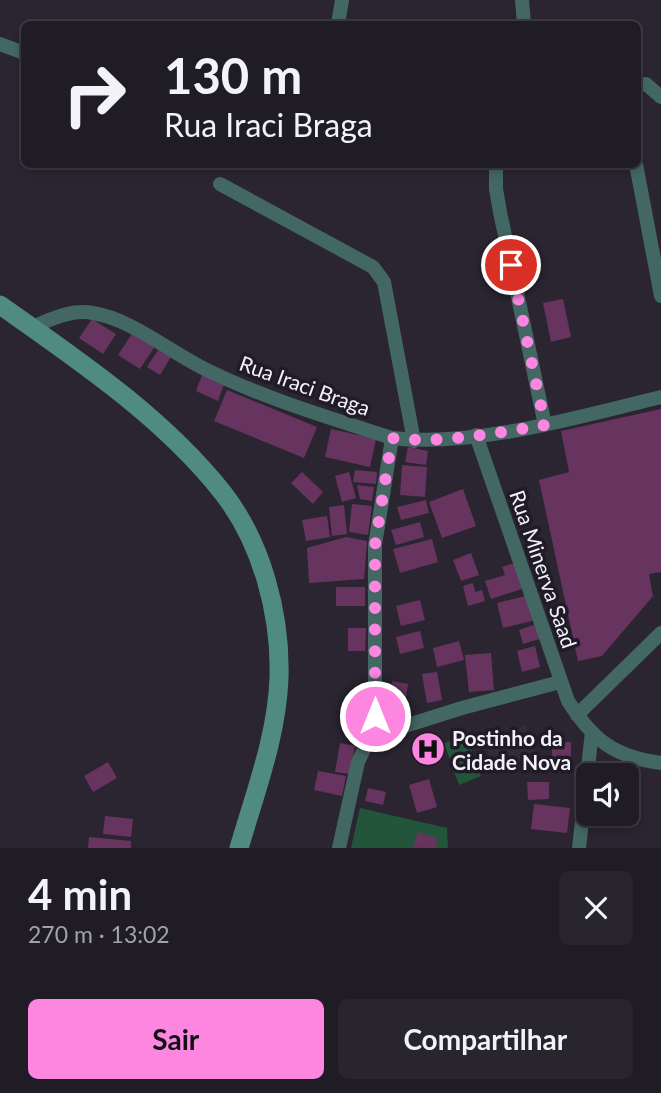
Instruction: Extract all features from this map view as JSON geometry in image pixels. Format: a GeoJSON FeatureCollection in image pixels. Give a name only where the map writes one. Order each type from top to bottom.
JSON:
{"type":"FeatureCollection","features":[{"type":"Feature","properties":{"kind":"main road"},"geometry":{"type":"LineString","coordinates":[[0,305],[121,394],[159,427],[197,463],[224,495],[246,530],[261,565],[272,602],[278,639],[279,678],[268,748],[239,848]]}},
{"type":"Feature","properties":{"kind":"street"},"geometry":{"type":"LineString","coordinates":[[338,21],[342,0]]}},
{"type":"Feature","properties":{"kind":"street"},"geometry":{"type":"LineString","coordinates":[[522,0],[524,21]]}},
{"type":"Feature","properties":{"kind":"street"},"geometry":{"type":"LineString","coordinates":[[0,44],[21,52]]}},
{"type":"Feature","properties":{"kind":"street"},"geometry":{"type":"LineString","coordinates":[[641,85],[646,85],[661,97]]}},
{"type":"Feature","properties":{"kind":"street"},"geometry":{"type":"LineString","coordinates":[[496,168],[500,212],[545,425]]}},
{"type":"Feature","properties":{"kind":"street"},"geometry":{"type":"LineString","coordinates":[[637,168],[661,296]]}},
{"type":"Feature","properties":{"kind":"street"},"geometry":{"type":"LineString","coordinates":[[220,184],[373,267],[384,282],[414,441]]}},
{"type":"Feature","properties":{"kind":"street","name":"Rua Iraci Braga"},"geometry":{"type":"LineString","coordinates":[[32,327],[74,312],[111,318],[241,386],[392,438],[414,441],[545,425],[661,397]]}},
{"type":"Feature","properties":{"kind":"street","name":"Rua Minerva Saad"},"geometry":{"type":"LineString","coordinates":[[476,435],[568,701],[592,732],[613,750],[661,763]]}},
{"type":"Feature","properties":{"kind":"street"},"geometry":{"type":"LineString","coordinates":[[339,848],[358,762],[370,737],[375,716],[375,545],[392,438]]}},
{"type":"Feature","properties":{"kind":"street"},"geometry":{"type":"LineString","coordinates":[[577,715],[661,633]]}},
{"type":"Feature","properties":{"kind":"street"},"geometry":{"type":"LineString","coordinates":[[370,737],[462,708],[560,682]]}},
{"type":"Feature","properties":{"kind":"street"},"geometry":{"type":"LineString","coordinates":[[579,848],[592,732]]}},
{"type":"Feature","properties":{"kind":"shaded area"},"geometry":{"type":"Polygon","coordinates":[[[525,725],[539,761],[502,775],[497,763],[492,765],[486,746],[494,743],[490,732],[502,728],[504,733],[525,725]]]}},
{"type":"Feature","properties":{"kind":"green space"},"geometry":{"type":"Polygon","coordinates":[[[466,735],[481,776],[459,785],[444,743],[466,735]]]}},
{"type":"Feature","properties":{"kind":"green space"},"geometry":{"type":"Polygon","coordinates":[[[360,808],[447,828],[448,848],[351,848],[360,808]]]}},
{"type":"Feature","properties":{"kind":"building"},"geometry":{"type":"Polygon","coordinates":[[[563,299],[571,337],[551,342],[543,303],[563,299]]]}},
{"type":"Feature","properties":{"kind":"building"},"geometry":{"type":"Polygon","coordinates":[[[92,319],[116,334],[103,354],[79,338],[92,319]]]}},
{"type":"Feature","properties":{"kind":"building"},"geometry":{"type":"Polygon","coordinates":[[[133,332],[155,346],[140,369],[118,355],[133,332]]]}},
{"type":"Feature","properties":{"kind":"building"},"geometry":{"type":"Polygon","coordinates":[[[158,350],[171,357],[160,375],[147,367],[158,350]]]}},
{"type":"Feature","properties":{"kind":"building"},"geometry":{"type":"Polygon","coordinates":[[[202,375],[224,384],[218,401],[196,391],[202,375]]]}},
{"type":"Feature","properties":{"kind":"building"},"geometry":{"type":"Polygon","coordinates":[[[227,390],[317,427],[304,458],[214,421],[227,390]]]}},
{"type":"Feature","properties":{"kind":"building"},"geometry":{"type":"Polygon","coordinates":[[[661,409],[661,572],[649,574],[653,596],[602,656],[578,661],[539,480],[569,472],[561,431],[661,409]]]}},
{"type":"Feature","properties":{"kind":"building"},"geometry":{"type":"Polygon","coordinates":[[[331,429],[376,439],[370,467],[325,457],[331,429]]]}},
{"type":"Feature","properties":{"kind":"building"},"geometry":{"type":"Polygon","coordinates":[[[408,447],[428,451],[426,465],[405,462],[408,447]]]}},
{"type":"Feature","properties":{"kind":"building"},"geometry":{"type":"Polygon","coordinates":[[[402,465],[427,467],[425,497],[400,495],[402,465]]]}},
{"type":"Feature","properties":{"kind":"building"},"geometry":{"type":"Polygon","coordinates":[[[355,470],[377,472],[376,484],[353,482],[355,470]]]}},
{"type":"Feature","properties":{"kind":"building"},"geometry":{"type":"Polygon","coordinates":[[[302,472],[323,492],[313,504],[291,483],[302,472]]]}},
{"type":"Feature","properties":{"kind":"building"},"geometry":{"type":"Polygon","coordinates":[[[349,472],[356,498],[342,502],[335,476],[349,472]]]}},
{"type":"Feature","properties":{"kind":"building"},"geometry":{"type":"Polygon","coordinates":[[[357,485],[374,487],[372,501],[360,499],[357,485]]]}},
{"type":"Feature","properties":{"kind":"building"},"geometry":{"type":"Polygon","coordinates":[[[463,489],[476,526],[442,538],[429,502],[463,489]]]}},
{"type":"Feature","properties":{"kind":"building"},"geometry":{"type":"Polygon","coordinates":[[[426,500],[429,513],[401,520],[397,507],[426,500]]]}},
{"type":"Feature","properties":{"kind":"building"},"geometry":{"type":"Polygon","coordinates":[[[352,504],[372,506],[368,535],[349,532],[352,504]]]}},
{"type":"Feature","properties":{"kind":"building"},"geometry":{"type":"Polygon","coordinates":[[[344,505],[347,534],[332,536],[329,507],[344,505]]]}},
{"type":"Feature","properties":{"kind":"building"},"geometry":{"type":"Polygon","coordinates":[[[327,516],[330,537],[306,541],[302,520],[327,516]]]}},
{"type":"Feature","properties":{"kind":"building"},"geometry":{"type":"Polygon","coordinates":[[[420,522],[424,537],[396,545],[391,530],[420,522]]]}},
{"type":"Feature","properties":{"kind":"building"},"geometry":{"type":"Polygon","coordinates":[[[346,537],[367,541],[364,579],[309,583],[307,548],[346,537]]]}},
{"type":"Feature","properties":{"kind":"building"},"geometry":{"type":"Polygon","coordinates":[[[432,539],[438,562],[400,573],[393,549],[432,539]]]}},
{"type":"Feature","properties":{"kind":"building"},"geometry":{"type":"Polygon","coordinates":[[[471,553],[479,575],[461,581],[453,560],[471,553]]]}},
{"type":"Feature","properties":{"kind":"building"},"geometry":{"type":"Polygon","coordinates":[[[517,562],[525,588],[491,599],[485,581],[505,575],[502,567],[517,562]]]}},
{"type":"Feature","properties":{"kind":"building"},"geometry":{"type":"Polygon","coordinates":[[[473,583],[475,592],[482,590],[485,601],[468,606],[463,586],[473,583]]]}},
{"type":"Feature","properties":{"kind":"building"},"geometry":{"type":"Polygon","coordinates":[[[336,587],[365,587],[365,606],[336,606],[336,587]]]}},
{"type":"Feature","properties":{"kind":"building"},"geometry":{"type":"Polygon","coordinates":[[[530,595],[536,620],[503,628],[497,603],[530,595]]]}},
{"type":"Feature","properties":{"kind":"building"},"geometry":{"type":"Polygon","coordinates":[[[420,600],[425,620],[401,626],[396,606],[420,600]]]}},
{"type":"Feature","properties":{"kind":"building"},"geometry":{"type":"Polygon","coordinates":[[[539,623],[543,638],[523,644],[519,630],[539,623]]]}},
{"type":"Feature","properties":{"kind":"building"},"geometry":{"type":"Polygon","coordinates":[[[348,628],[366,628],[365,651],[348,651],[348,628]]]}},
{"type":"Feature","properties":{"kind":"building"},"geometry":{"type":"Polygon","coordinates":[[[420,631],[424,648],[400,654],[396,637],[420,631]]]}},
{"type":"Feature","properties":{"kind":"building"},"geometry":{"type":"Polygon","coordinates":[[[459,641],[464,660],[437,667],[433,648],[459,641]]]}},
{"type":"Feature","properties":{"kind":"building"},"geometry":{"type":"Polygon","coordinates":[[[535,646],[540,667],[522,672],[517,651],[535,646]]]}},
{"type":"Feature","properties":{"kind":"building"},"geometry":{"type":"Polygon","coordinates":[[[491,653],[494,690],[469,692],[465,655],[491,653]]]}},
{"type":"Feature","properties":{"kind":"building"},"geometry":{"type":"Polygon","coordinates":[[[437,672],[442,700],[427,703],[422,674],[437,672]]]}},
{"type":"Feature","properties":{"kind":"building"},"geometry":{"type":"Polygon","coordinates":[[[392,681],[408,684],[404,709],[389,707],[392,681]]]}},
{"type":"Feature","properties":{"kind":"building"},"geometry":{"type":"Polygon","coordinates":[[[346,696],[362,699],[358,720],[342,718],[346,696]]]}},
{"type":"Feature","properties":{"kind":"building"},"geometry":{"type":"Polygon","coordinates":[[[571,742],[571,763],[552,763],[552,743],[571,742]]]}},
{"type":"Feature","properties":{"kind":"building"},"geometry":{"type":"Polygon","coordinates":[[[340,743],[355,746],[350,774],[335,772],[340,743]]]}},
{"type":"Feature","properties":{"kind":"building"},"geometry":{"type":"Polygon","coordinates":[[[108,762],[117,778],[93,792],[84,776],[108,762]]]}},
{"type":"Feature","properties":{"kind":"building"},"geometry":{"type":"Polygon","coordinates":[[[318,771],[346,776],[342,796],[314,790],[318,771]]]}},
{"type":"Feature","properties":{"kind":"building"},"geometry":{"type":"Polygon","coordinates":[[[429,779],[437,807],[417,813],[409,785],[429,779]]]}},
{"type":"Feature","properties":{"kind":"building"},"geometry":{"type":"Polygon","coordinates":[[[527,782],[549,782],[549,799],[528,800],[527,782]]]}},
{"type":"Feature","properties":{"kind":"building"},"geometry":{"type":"Polygon","coordinates":[[[368,788],[386,792],[383,805],[365,801],[368,788]]]}},
{"type":"Feature","properties":{"kind":"building"},"geometry":{"type":"Polygon","coordinates":[[[534,804],[570,808],[567,833],[531,829],[534,804]]]}},
{"type":"Feature","properties":{"kind":"building"},"geometry":{"type":"Polygon","coordinates":[[[105,816],[133,819],[131,837],[103,834],[105,816]]]}},
{"type":"Feature","properties":{"kind":"building"},"geometry":{"type":"Polygon","coordinates":[[[418,832],[438,839],[435,848],[413,847],[418,832]]]}},
{"type":"Feature","properties":{"kind":"building"},"geometry":{"type":"Polygon","coordinates":[[[89,837],[131,841],[131,848],[88,848],[89,837]]]}},
{"type":"Feature","properties":{"kind":"place","name":"Postinho da Cidade Nova"},"geometry":{"type":"Point","coordinates":[428,749]}},
{"type":"Feature","properties":{"kind":"route"},"geometry":{"type":"LineString","coordinates":[[375,716],[375,545],[392,438],[414,441],[545,425],[511,265]]}}]}
